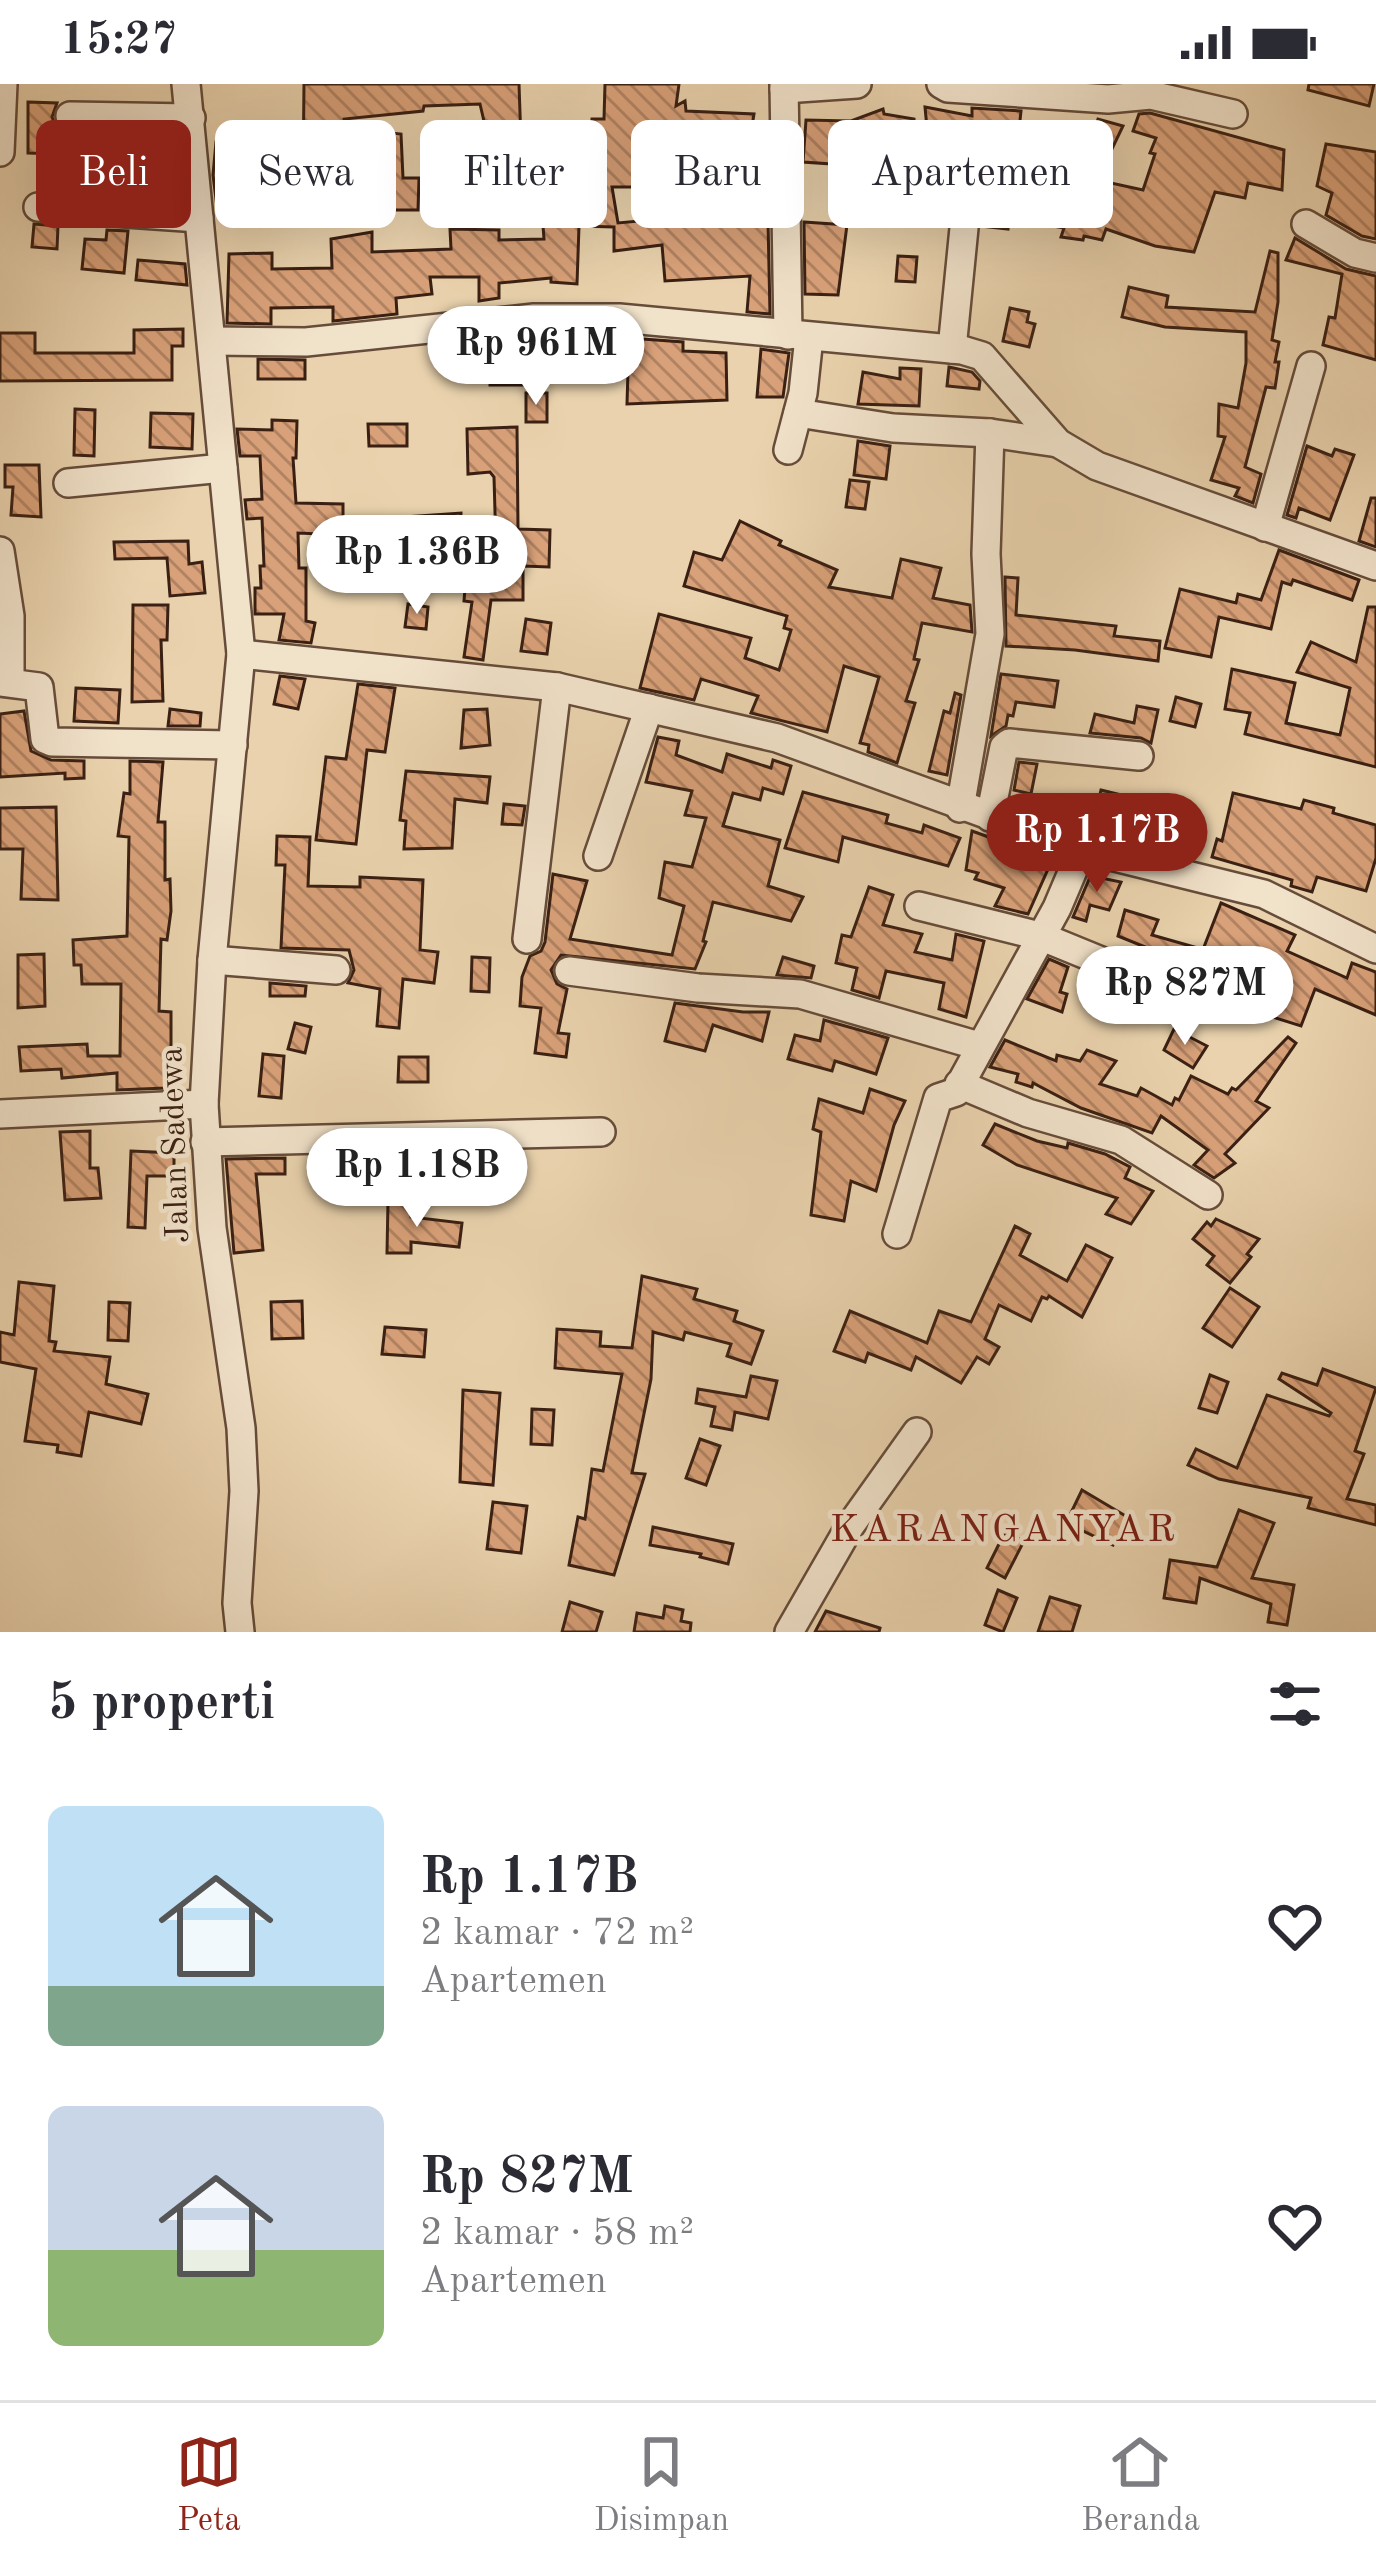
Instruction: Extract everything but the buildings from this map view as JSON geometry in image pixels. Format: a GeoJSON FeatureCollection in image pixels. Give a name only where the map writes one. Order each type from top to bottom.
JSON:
{"type":"FeatureCollection","features":[{"type":"Feature","properties":{"kind":"street"},"geometry":{"type":"LineString","coordinates":[[0,152],[3,84]]}},
{"type":"Feature","properties":{"kind":"street","name":"Jalan Sadewa"},"geometry":{"type":"LineString","coordinates":[[179,118],[186,84]]}},
{"type":"Feature","properties":{"kind":"street"},"geometry":{"type":"LineString","coordinates":[[785,120],[784,87],[857,84]]}},
{"type":"Feature","properties":{"kind":"street"},"geometry":{"type":"LineString","coordinates":[[941,84],[1108,99],[1154,96],[1233,114]]}},
{"type":"Feature","properties":{"kind":"street"},"geometry":{"type":"LineString","coordinates":[[70,116],[179,118]]}},
{"type":"Feature","properties":{"kind":"street"},"geometry":{"type":"LineString","coordinates":[[1306,224],[1355,253],[1376,258]]}},
{"type":"Feature","properties":{"kind":"street","name":"Jalan Sadewa"},"geometry":{"type":"LineString","coordinates":[[188,228],[213,341],[241,655],[212,960],[188,1105],[205,1142],[212,1228],[241,1428],[240,1632]]}},
{"type":"Feature","properties":{"kind":"street"},"geometry":{"type":"LineString","coordinates":[[788,450],[798,413],[799,336],[789,228]]}},
{"type":"Feature","properties":{"kind":"street"},"geometry":{"type":"LineString","coordinates":[[952,349],[964,228]]}},
{"type":"Feature","properties":{"kind":"street"},"geometry":{"type":"LineString","coordinates":[[213,341],[306,343],[555,318],[619,318],[952,349],[982,356],[1058,443],[1097,466],[1376,566]]}},
{"type":"Feature","properties":{"kind":"street"},"geometry":{"type":"LineString","coordinates":[[1265,526],[1311,366]]}},
{"type":"Feature","properties":{"kind":"street"},"geometry":{"type":"LineString","coordinates":[[798,413],[893,428],[990,433],[1058,443]]}},
{"type":"Feature","properties":{"kind":"street"},"geometry":{"type":"LineString","coordinates":[[961,808],[990,634],[986,554],[990,433]]}},
{"type":"Feature","properties":{"kind":"street"},"geometry":{"type":"LineString","coordinates":[[68,483],[223,468]]}},
{"type":"Feature","properties":{"kind":"street"},"geometry":{"type":"LineString","coordinates":[[0,551],[10,616],[5,681],[39,687],[45,739],[232,745]]}},
{"type":"Feature","properties":{"kind":"street"},"geometry":{"type":"LineString","coordinates":[[241,655],[556,687],[777,738],[1082,849],[1264,894],[1376,949]]}},
{"type":"Feature","properties":{"kind":"street"},"geometry":{"type":"LineString","coordinates":[[527,939],[556,687]]}},
{"type":"Feature","properties":{"kind":"street"},"geometry":{"type":"LineString","coordinates":[[598,856],[649,708]]}},
{"type":"Feature","properties":{"kind":"street"},"geometry":{"type":"LineString","coordinates":[[990,818],[1004,747],[1009,743],[1139,756]]}},
{"type":"Feature","properties":{"kind":"street"},"geometry":{"type":"LineString","coordinates":[[897,1234],[938,1098],[953,1094],[959,1084],[1061,899],[1082,849]]}},
{"type":"Feature","properties":{"kind":"street"},"geometry":{"type":"LineString","coordinates":[[919,907],[1040,936],[1150,981]]}},
{"type":"Feature","properties":{"kind":"street"},"geometry":{"type":"LineString","coordinates":[[212,960],[337,970]]}},
{"type":"Feature","properties":{"kind":"street"},"geometry":{"type":"LineString","coordinates":[[569,971],[698,988],[784,991],[979,1046]]}},
{"type":"Feature","properties":{"kind":"street"},"geometry":{"type":"LineString","coordinates":[[959,1084],[1036,1115],[1121,1140],[1208,1195]]}},
{"type":"Feature","properties":{"kind":"street"},"geometry":{"type":"LineString","coordinates":[[0,1114],[188,1105]]}},
{"type":"Feature","properties":{"kind":"street"},"geometry":{"type":"LineString","coordinates":[[205,1142],[602,1132]]}},
{"type":"Feature","properties":{"kind":"street"},"geometry":{"type":"LineString","coordinates":[[789,1632],[850,1526],[917,1432]]}},
{"type":"Feature","properties":{"kind":"district","name":"KARANGANYAR"},"geometry":{"type":"Point","coordinates":[1004,1530]}}]}
